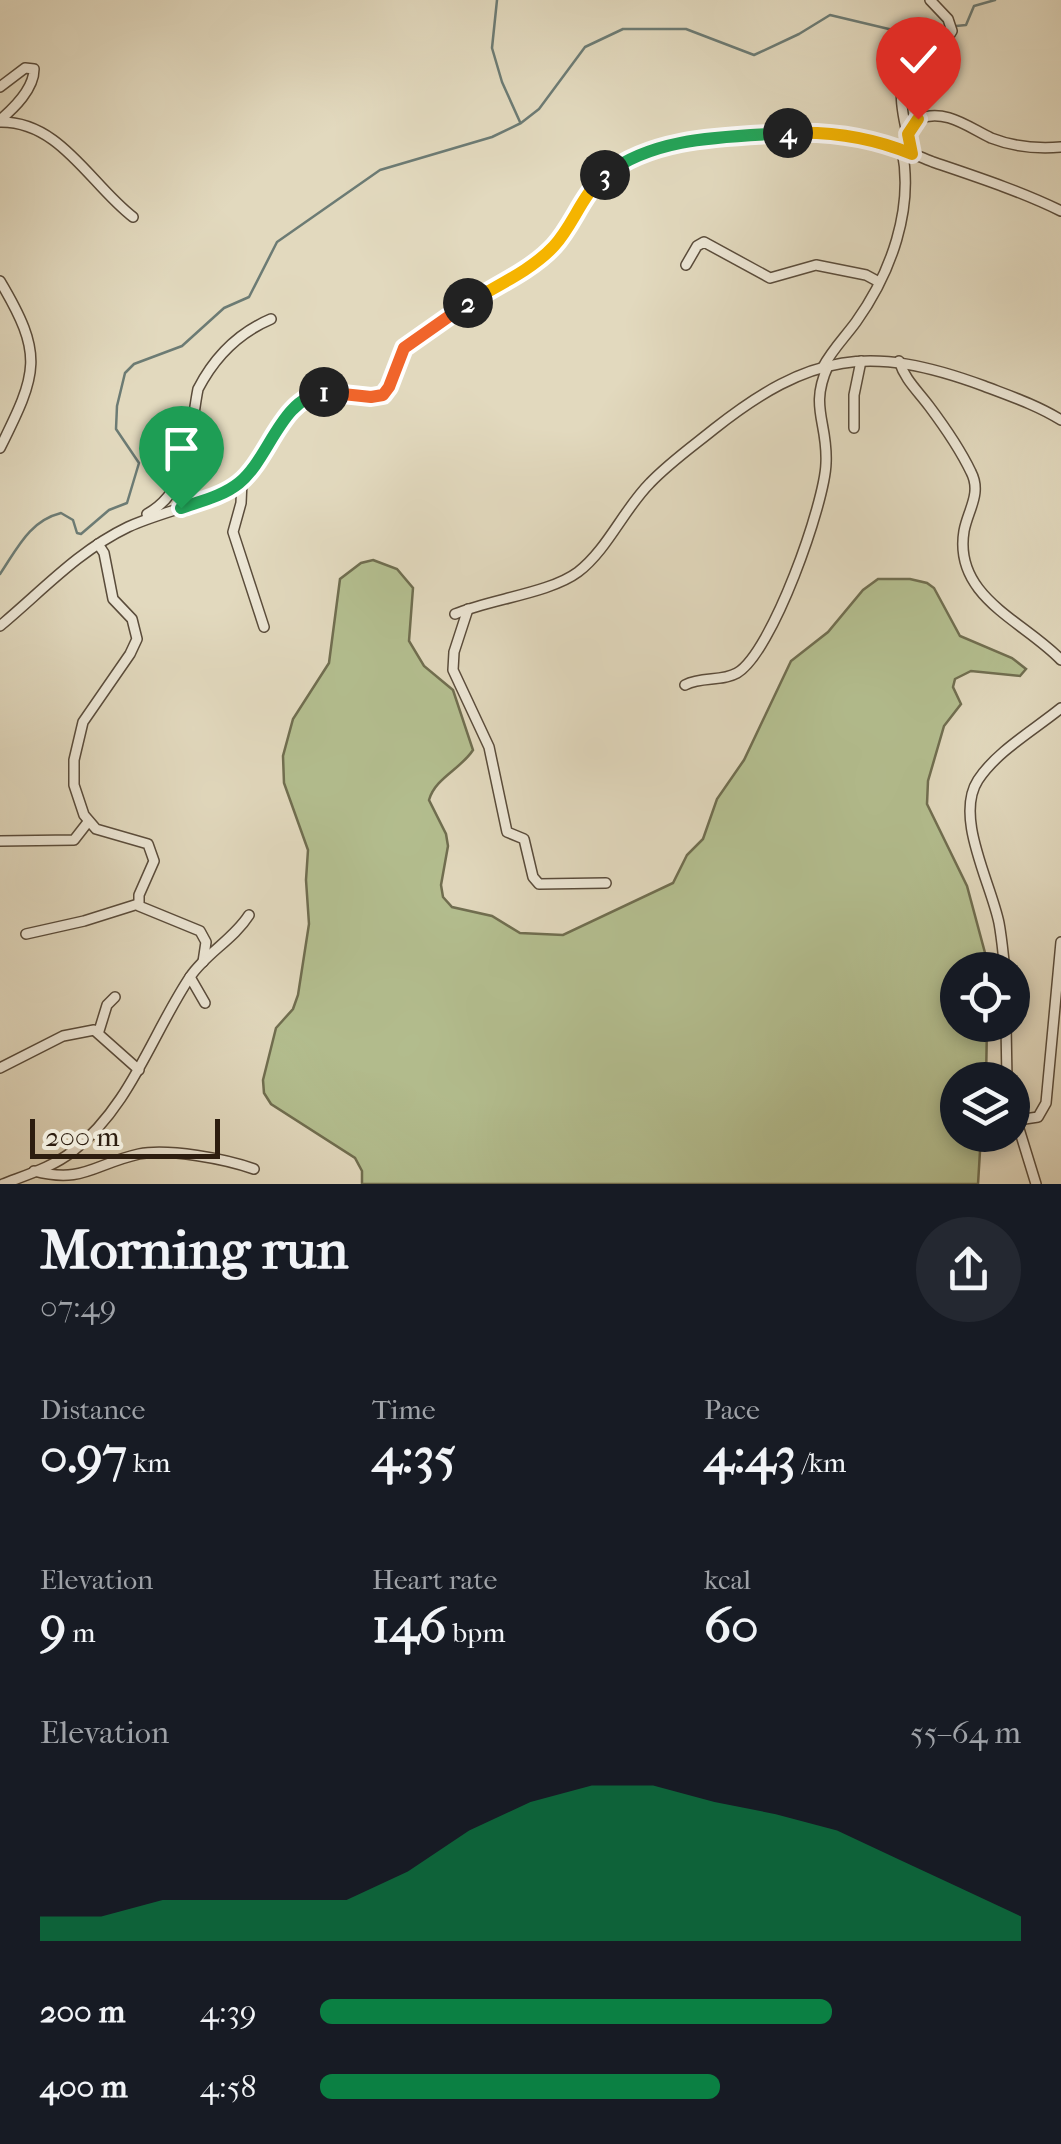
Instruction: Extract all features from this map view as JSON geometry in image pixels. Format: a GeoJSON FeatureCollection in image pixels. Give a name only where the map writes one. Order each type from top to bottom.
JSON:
{"type":"FeatureCollection","features":[{"type":"Feature","properties":{"kind":"street"},"geometry":{"type":"LineString","coordinates":[[912,154],[902,103],[906,72],[916,60],[947,39],[951,28],[930,0]]}},
{"type":"Feature","properties":{"kind":"street"},"geometry":{"type":"LineString","coordinates":[[0,87],[25,68],[34,69],[30,86],[0,121]]}},
{"type":"Feature","properties":{"kind":"street"},"geometry":{"type":"LineString","coordinates":[[908,134],[918,119],[936,116],[964,122],[991,138],[1022,147],[1061,148]]}},
{"type":"Feature","properties":{"kind":"street"},"geometry":{"type":"LineString","coordinates":[[0,121],[28,124],[67,149],[106,194],[133,217]]}},
{"type":"Feature","properties":{"kind":"street"},"geometry":{"type":"LineString","coordinates":[[0,626],[51,579],[98,544],[138,523],[211,498],[242,481],[287,418],[310,396],[330,392],[383,395],[398,357],[411,341],[545,255],[556,245],[592,187],[633,158],[711,138],[816,132],[863,137],[1061,211]]}},
{"type":"Feature","properties":{"kind":"street"},"geometry":{"type":"LineString","coordinates":[[685,685],[703,678],[731,675],[744,668],[796,572],[826,468],[817,395],[825,366],[892,256],[906,193],[902,150]]}},
{"type":"Feature","properties":{"kind":"street"},"geometry":{"type":"LineString","coordinates":[[686,265],[697,246],[704,242],[770,278],[816,265],[866,275],[879,282]]}},
{"type":"Feature","properties":{"kind":"street"},"geometry":{"type":"LineString","coordinates":[[0,281],[23,320],[32,350],[20,406],[0,448]]}},
{"type":"Feature","properties":{"kind":"street"},"geometry":{"type":"LineString","coordinates":[[138,523],[168,499],[180,480],[204,376],[234,342],[271,320]]}},
{"type":"Feature","properties":{"kind":"street"},"geometry":{"type":"LineString","coordinates":[[842,340],[856,362],[854,428]]}},
{"type":"Feature","properties":{"kind":"street"},"geometry":{"type":"LineString","coordinates":[[900,362],[904,375],[928,404],[974,478],[975,498],[962,545],[974,584],[988,602],[1038,636],[1061,660]]}},
{"type":"Feature","properties":{"kind":"street"},"geometry":{"type":"LineString","coordinates":[[455,614],[576,574],[652,480],[685,452],[756,400],[825,366],[900,362],[968,380],[1034,405],[1061,420]]}},
{"type":"Feature","properties":{"kind":"street"},"geometry":{"type":"LineString","coordinates":[[242,481],[233,532],[264,627]]}},
{"type":"Feature","properties":{"kind":"street"},"geometry":{"type":"LineString","coordinates":[[26,934],[138,904],[151,874],[153,852],[144,842],[96,830],[78,802],[74,784],[75,748],[83,722],[130,654],[137,634],[132,619],[113,599],[104,554],[98,544]]}},
{"type":"Feature","properties":{"kind":"street"},"geometry":{"type":"LineString","coordinates":[[468,609],[454,652],[454,670],[489,747],[507,832],[524,839],[533,877],[539,884],[606,882]]}},
{"type":"Feature","properties":{"kind":"street"},"geometry":{"type":"LineString","coordinates":[[1003,952],[999,922],[970,820],[972,795],[977,782],[998,759],[1061,708]]}},
{"type":"Feature","properties":{"kind":"street"},"geometry":{"type":"LineString","coordinates":[[0,841],[74,840],[88,822]]}},
{"type":"Feature","properties":{"kind":"street"},"geometry":{"type":"LineString","coordinates":[[138,904],[200,931],[206,942],[203,962]]}},
{"type":"Feature","properties":{"kind":"street"},"geometry":{"type":"LineString","coordinates":[[3,1184],[76,1149],[99,1124],[139,1070],[190,977],[237,932],[249,915]]}},
{"type":"Feature","properties":{"kind":"street"},"geometry":{"type":"LineString","coordinates":[[1030,1118],[1038,1117],[1046,1103],[1061,942]]}},
{"type":"Feature","properties":{"kind":"street"},"geometry":{"type":"LineString","coordinates":[[190,977],[205,1002]]}},
{"type":"Feature","properties":{"kind":"street"},"geometry":{"type":"LineString","coordinates":[[98,1031],[107,1005],[115,997]]}},
{"type":"Feature","properties":{"kind":"street"},"geometry":{"type":"LineString","coordinates":[[0,1068],[63,1036],[84,1030],[98,1031],[139,1070]]}},
{"type":"Feature","properties":{"kind":"street"},"geometry":{"type":"LineString","coordinates":[[1027,1152],[1036,1184]]}},
{"type":"Feature","properties":{"kind":"street"},"geometry":{"type":"LineString","coordinates":[[34,1171],[70,1178],[152,1153],[228,1161],[254,1169]]}},
{"type":"Feature","properties":{"kind":"green space"},"geometry":{"type":"Polygon","coordinates":[[[373,560],[397,569],[413,588],[409,641],[424,666],[453,690],[473,750],[437,786],[429,800],[448,846],[441,885],[443,897],[452,907],[492,916],[520,933],[563,935],[673,883],[687,855],[703,839],[717,799],[744,760],[791,661],[828,632],[863,590],[878,579],[927,583],[934,588],[960,636],[1012,658],[1026,669],[1020,676],[971,671],[955,679],[953,687],[961,704],[944,726],[928,781],[927,804],[967,886],[985,952],[940,952],[940,1042],[987,1042],[986,1062],[940,1062],[940,1152],[980,1152],[978,1184],[362,1184],[362,1171],[355,1158],[271,1104],[264,1093],[263,1080],[276,1028],[293,1009],[298,995],[309,924],[308,850],[284,783],[283,756],[293,719],[329,663],[340,579],[361,563],[373,560]]]}},
{"type":"Feature","properties":{"kind":"waterway"},"geometry":{"type":"LineString","coordinates":[[497,0],[492,48],[520,122]]}},
{"type":"Feature","properties":{"kind":"waterway"},"geometry":{"type":"LineString","coordinates":[[956,26],[966,25],[974,6],[995,0]]}},
{"type":"Feature","properties":{"kind":"waterway"},"geometry":{"type":"LineString","coordinates":[[0,574],[40,522],[61,513],[73,520],[81,534],[109,510],[127,503],[139,463],[116,429],[117,406],[125,373],[134,364],[182,346],[224,308],[249,297],[277,242],[380,170],[492,137],[521,123],[539,109],[585,47],[623,29],[686,29],[754,55],[830,15],[893,30],[948,28]]}},
{"type":"Feature","properties":{"kind":"route"},"geometry":{"type":"LineString","coordinates":[[181,508],[225,492],[242,481],[287,418],[310,396],[321,392],[383,395],[398,357],[411,341],[545,255],[556,245],[592,187],[633,158],[711,138],[816,132],[863,137],[912,154],[908,134],[918,119]]}}]}
